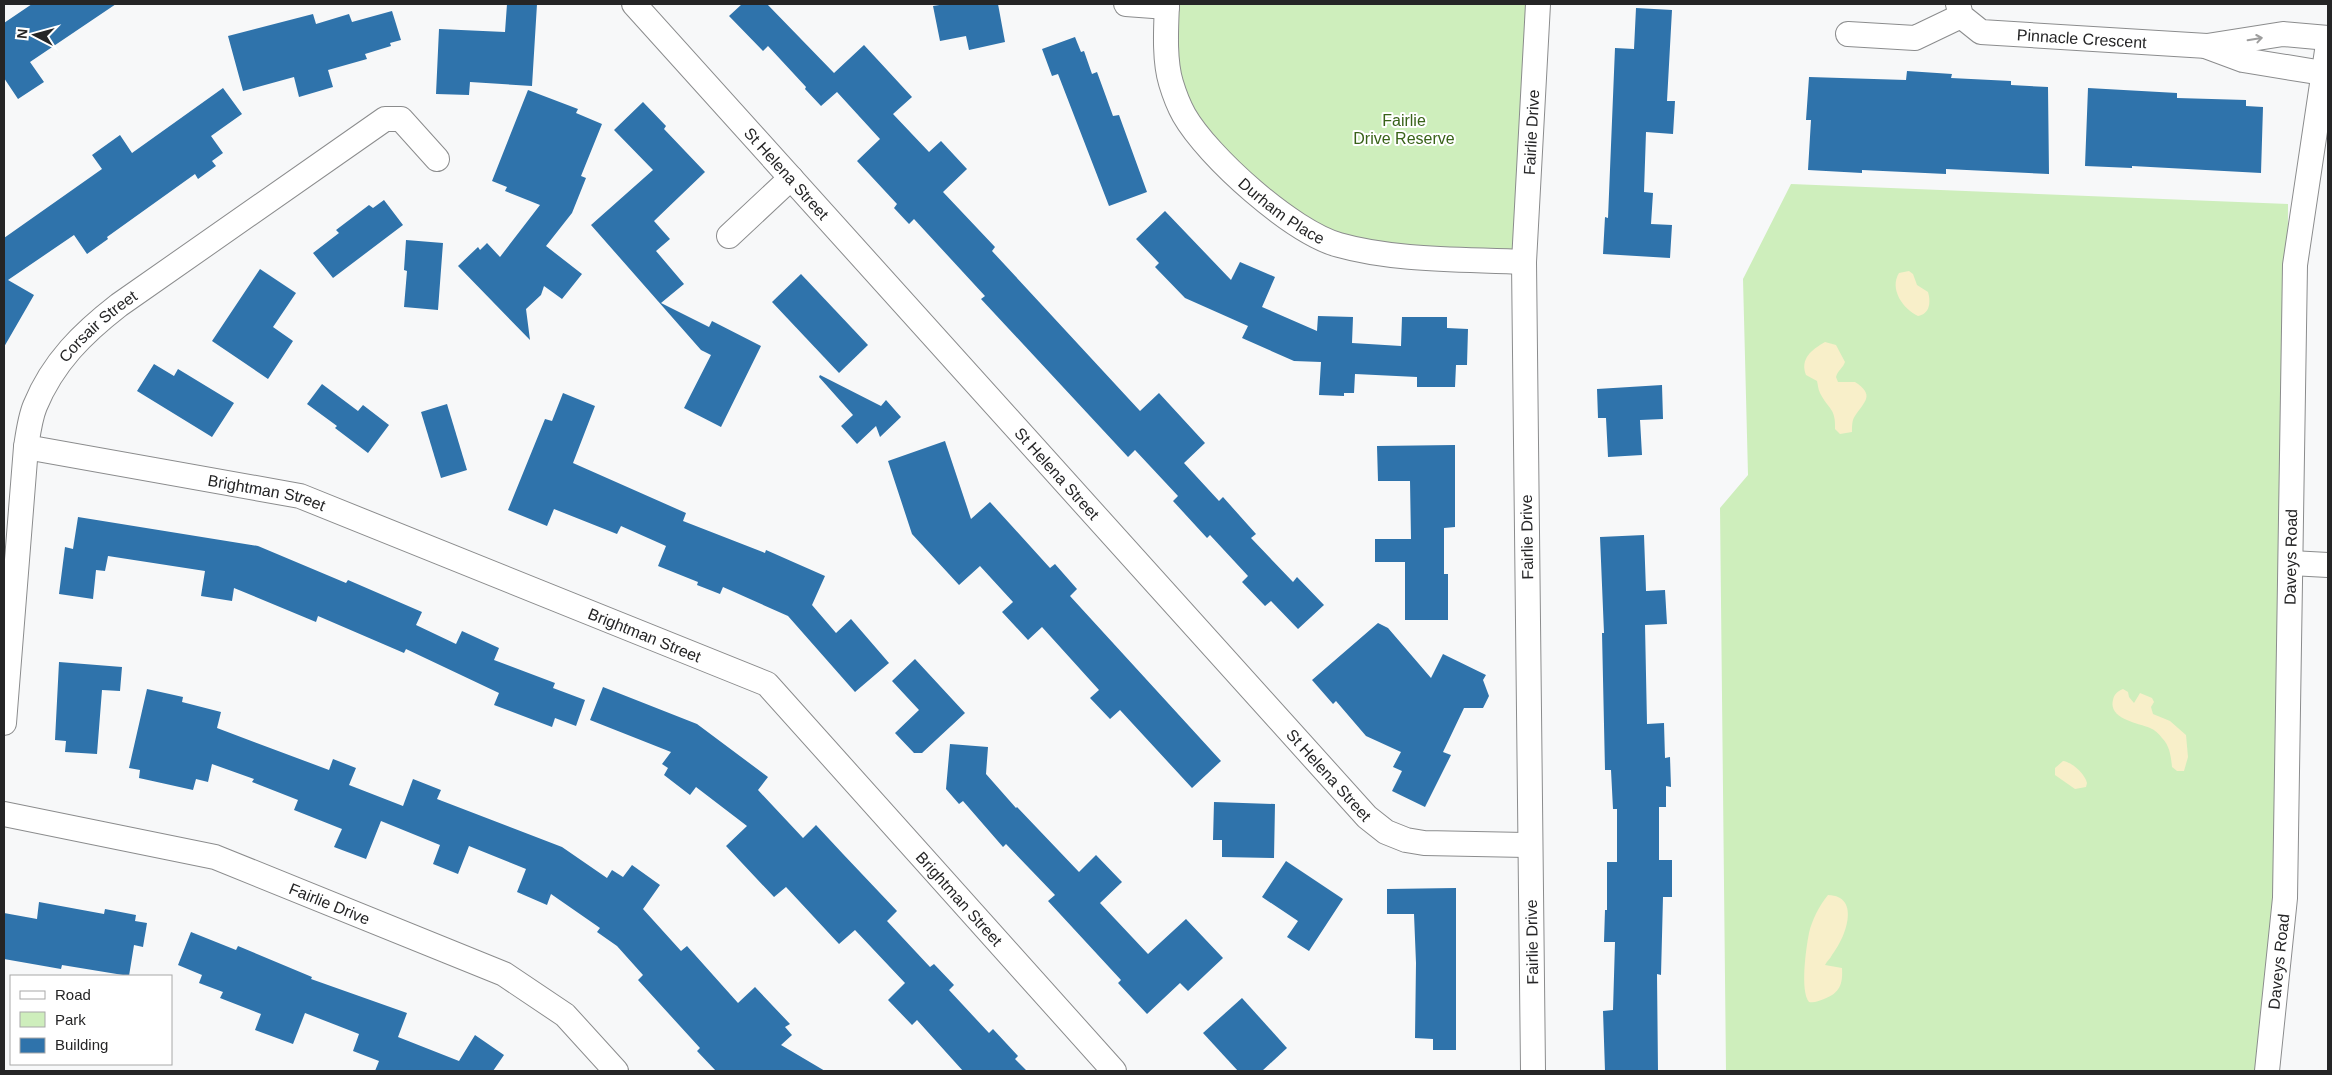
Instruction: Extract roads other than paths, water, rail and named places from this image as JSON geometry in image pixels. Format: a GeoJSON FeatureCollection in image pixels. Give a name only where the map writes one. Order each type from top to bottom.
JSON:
{"type":"FeatureCollection","features":[{"type":"Feature","properties":{"kind":"street","name":"St Helena Street"},"geometry":{"type":"LineString","coordinates":[[634,4],[1367,817],[1386,832],[1406,840],[1424,843],[1530,844]]}},
{"type":"Feature","properties":{"kind":"street"},"geometry":{"type":"LineString","coordinates":[[1126,4],[1167,5]]}},
{"type":"Feature","properties":{"kind":"street","name":"Fairlie Drive"},"geometry":{"type":"LineString","coordinates":[[1533,1071],[1524,262],[1538,4]]}},
{"type":"Feature","properties":{"kind":"street","name":"Durham Place"},"geometry":{"type":"LineString","coordinates":[[1167,5],[1167,52],[1170,82],[1184,115],[1207,145],[1264,202],[1300,228],[1336,245],[1371,253],[1524,262]]}},
{"type":"Feature","properties":{"kind":"street","name":"Pinnacle Crescent"},"geometry":{"type":"LineString","coordinates":[[1848,34],[1915,38],[1960,10],[1981,32],[2206,46],[2284,34],[2328,38]]}},
{"type":"Feature","properties":{"kind":"street","name":"Daveys Road"},"geometry":{"type":"LineString","coordinates":[[2267,1071],[2285,898],[2296,265],[2328,44]]}},
{"type":"Feature","properties":{"kind":"street","name":"Pinnacle Crescent"},"geometry":{"type":"LineString","coordinates":[[2206,46],[2243,60],[2323,74]]}},
{"type":"Feature","properties":{"kind":"street","name":"Corsair Street"},"geometry":{"type":"LineString","coordinates":[[4,723],[26,447],[34,408],[52,370],[90,328],[119,305],[385,119],[401,119],[437,159]]}},
{"type":"Feature","properties":{"kind":"street"},"geometry":{"type":"LineString","coordinates":[[729,236],[791,178]]}},
{"type":"Feature","properties":{"kind":"street","name":"Brightman Street"},"geometry":{"type":"LineString","coordinates":[[26,447],[300,496],[766,684],[1114,1071]]}},
{"type":"Feature","properties":{"kind":"street"},"geometry":{"type":"LineString","coordinates":[[2291,563],[2328,565]]}},
{"type":"Feature","properties":{"kind":"street","name":"Fairlie Drive"},"geometry":{"type":"LineString","coordinates":[[4,814],[215,857],[504,974],[565,1015],[616,1071]]}},
{"type":"Feature","properties":{"kind":"park label","name":"Fairlie Drive Reserve"},"geometry":{"type":"Point","coordinates":[1404,129]}}]}
